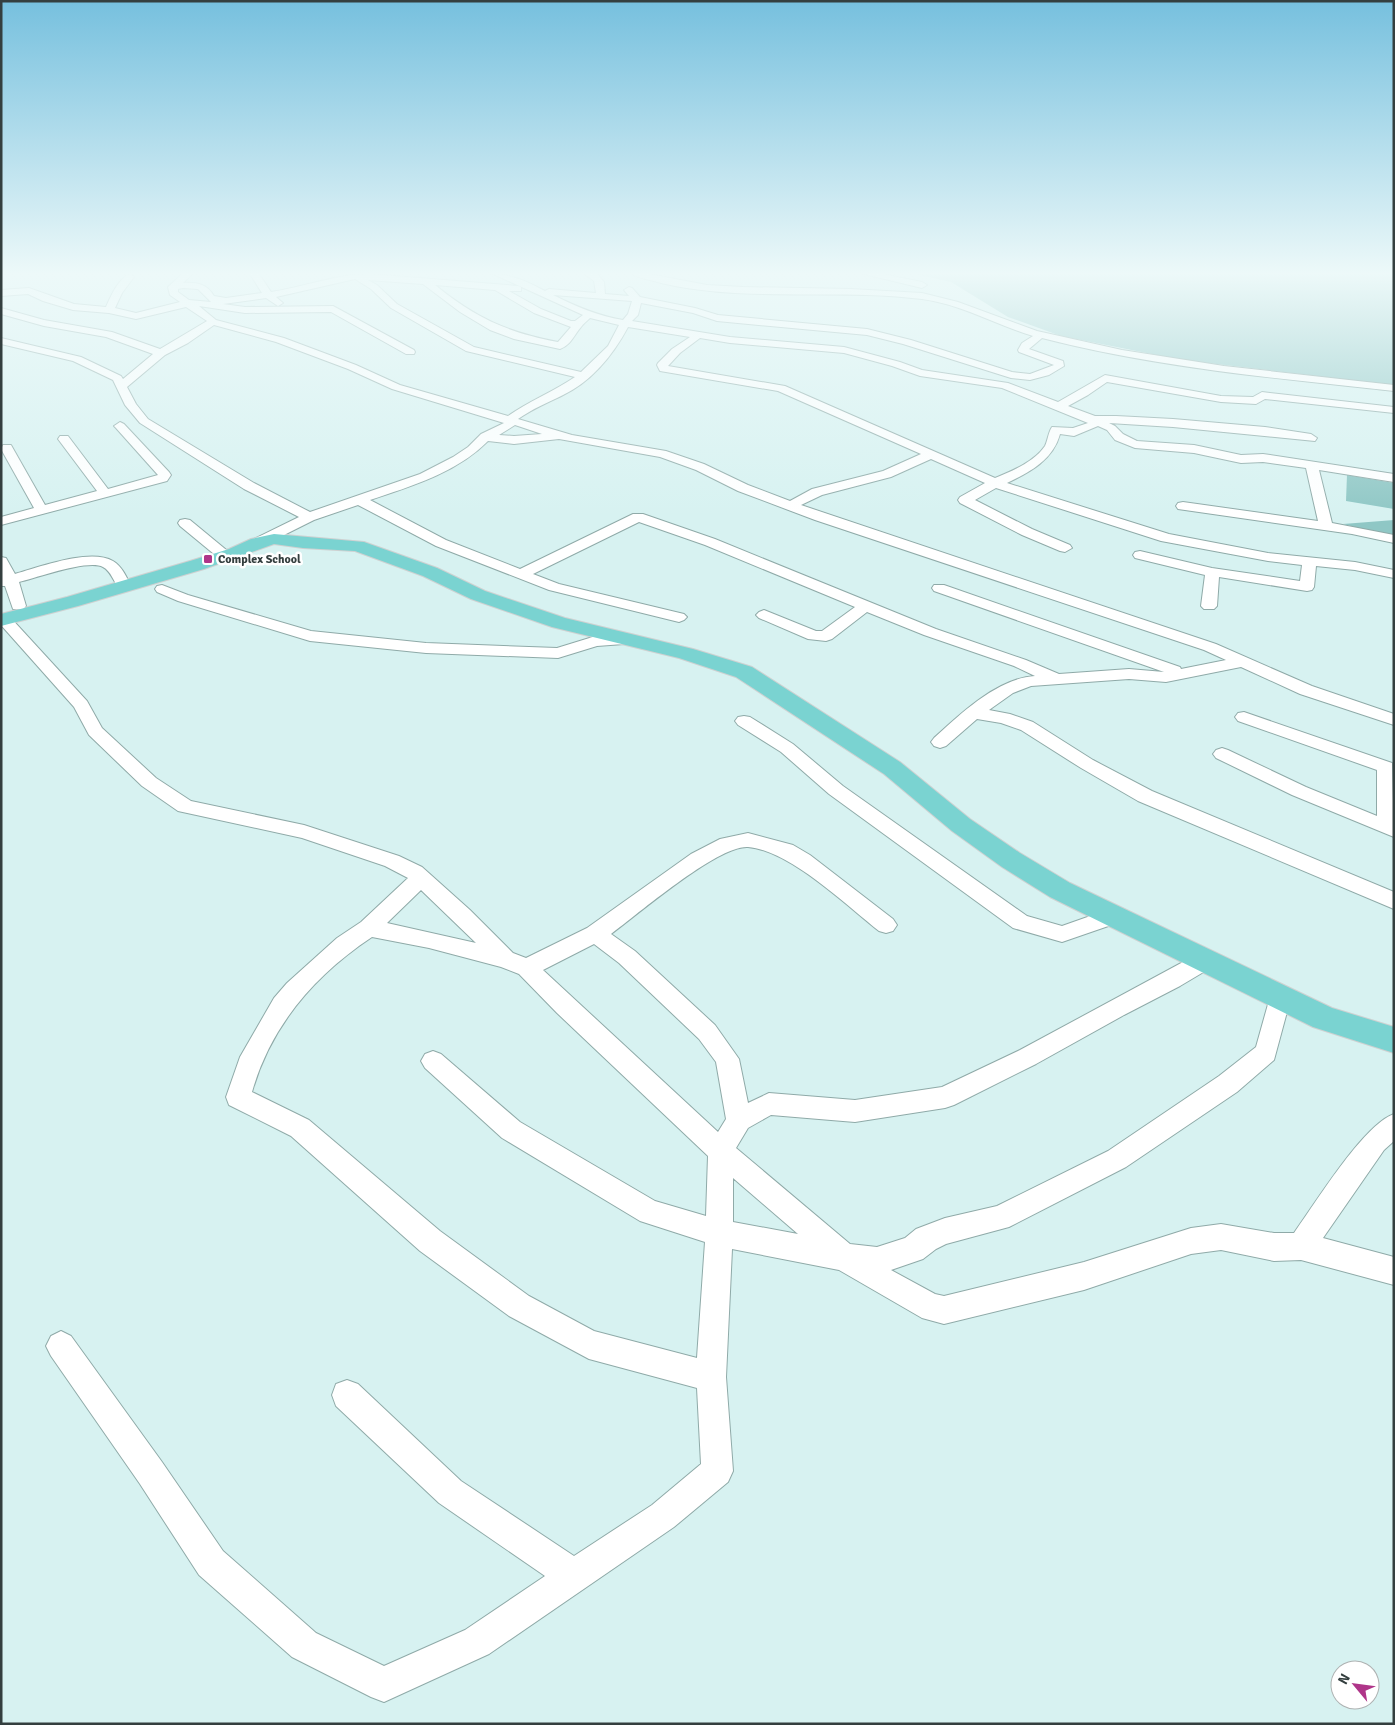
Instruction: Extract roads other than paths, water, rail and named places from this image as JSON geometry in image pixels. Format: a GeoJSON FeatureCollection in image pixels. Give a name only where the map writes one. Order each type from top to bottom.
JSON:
{"type":"FeatureCollection","features":[{"type":"Feature","properties":{"kind":"main road"},"geometry":{"type":"LineString","coordinates":[[8,615],[71,602],[274,539],[358,546],[430,572],[478,595],[551,620],[587,631],[709,660],[744,672],[892,768],[960,825],[1011,860],[1060,890],[1324,1018],[1394,1040]]}},
{"type":"Feature","properties":{"kind":"street"},"geometry":{"type":"LineString","coordinates":[[62,354],[77,359],[116,378],[135,410],[144,421],[249,486],[309,517]]}},
{"type":"Feature","properties":{"kind":"street"},"geometry":{"type":"LineString","coordinates":[[120,386],[160,354]]}},
{"type":"Feature","properties":{"kind":"street"},"geometry":{"type":"LineString","coordinates":[[319,354],[396,387],[565,436],[662,454],[700,467],[743,488],[790,506],[1020,585],[1210,647],[1306,690],[1394,720]]}},
{"type":"Feature","properties":{"kind":"street"},"geometry":{"type":"LineString","coordinates":[[486,354],[584,376]]}},
{"type":"Feature","properties":{"kind":"street"},"geometry":{"type":"LineString","coordinates":[[257,543],[309,517],[440,470],[472,450],[485,437],[509,425],[510,420],[525,409],[560,392],[584,376],[605,354]]}},
{"type":"Feature","properties":{"kind":"street"},"geometry":{"type":"LineString","coordinates":[[673,354],[662,365],[664,369],[781,388],[995,483],[1166,538],[1309,562],[1354,566],[1394,574]]}},
{"type":"Feature","properties":{"kind":"street"},"geometry":{"type":"LineString","coordinates":[[861,354],[920,373],[1004,385],[1094,420],[1111,428],[1119,437],[1135,444],[1194,450],[1241,459],[1263,458],[1394,478]]}},
{"type":"Feature","properties":{"kind":"street"},"geometry":{"type":"LineString","coordinates":[[947,354],[1011,375],[1030,378],[1045,374],[1059,366],[1059,363],[1035,354]]}},
{"type":"Feature","properties":{"kind":"street"},"geometry":{"type":"LineString","coordinates":[[1131,354],[1264,375],[1394,388]]}},
{"type":"Feature","properties":{"kind":"street"},"geometry":{"type":"LineString","coordinates":[[1058,406],[1084,393],[1105,378],[1221,398],[1256,401],[1262,395],[1394,410]]}},
{"type":"Feature","properties":{"kind":"street"},"geometry":{"type":"LineString","coordinates":[[1094,420],[1116,419],[1172,423],[1311,438]]}},
{"type":"Feature","properties":{"kind":"street"},"geometry":{"type":"LineString","coordinates":[[1065,548],[1041,540],[965,500],[995,483],[1017,474],[1040,459],[1052,445],[1052,438],[1056,430],[1074,432],[1093,425],[1094,420]]}},
{"type":"Feature","properties":{"kind":"street"},"geometry":{"type":"LineString","coordinates":[[1,521],[155,481],[166,475],[120,426]]}},
{"type":"Feature","properties":{"kind":"street"},"geometry":{"type":"LineString","coordinates":[[485,437],[528,440],[565,436]]}},
{"type":"Feature","properties":{"kind":"street"},"geometry":{"type":"LineString","coordinates":[[64,440],[106,494]]}},
{"type":"Feature","properties":{"kind":"street"},"geometry":{"type":"LineString","coordinates":[[7,448],[42,511]]}},
{"type":"Feature","properties":{"kind":"street"},"geometry":{"type":"LineString","coordinates":[[790,506],[817,492],[887,474],[931,454]]}},
{"type":"Feature","properties":{"kind":"street"},"geometry":{"type":"LineString","coordinates":[[1312,465],[1326,526]]}},
{"type":"Feature","properties":{"kind":"street"},"geometry":{"type":"LineString","coordinates":[[359,500],[441,543],[554,587],[679,617]]}},
{"type":"Feature","properties":{"kind":"street"},"geometry":{"type":"LineString","coordinates":[[1183,506],[1326,526],[1394,539]]}},
{"type":"Feature","properties":{"kind":"street"},"geometry":{"type":"LineString","coordinates":[[521,574],[638,517],[710,542],[930,632],[1020,663],[1054,678]]}},
{"type":"Feature","properties":{"kind":"street"},"geometry":{"type":"LineString","coordinates":[[185,523],[224,556]]}},
{"type":"Feature","properties":{"kind":"street"},"geometry":{"type":"LineString","coordinates":[[1140,555],[1212,572],[1307,587],[1309,562]]}},
{"type":"Feature","properties":{"kind":"street"},"geometry":{"type":"LineString","coordinates":[[6,581],[82,561],[96,560],[108,564],[124,586]]}},
{"type":"Feature","properties":{"kind":"street"},"geometry":{"type":"LineString","coordinates":[[1,561],[6,581],[8,615],[81,705],[95,731],[150,782],[185,806],[304,832],[392,860],[415,872],[565,1006],[720,1151],[844,1257],[886,1284],[932,1308],[944,1310],[1084,1276],[1191,1241],[1220,1238],[1274,1247],[1301,1246],[1394,1271]]}},
{"type":"Feature","properties":{"kind":"street"},"geometry":{"type":"LineString","coordinates":[[1209,606],[1212,572]]}},
{"type":"Feature","properties":{"kind":"street"},"geometry":{"type":"LineString","coordinates":[[940,588],[1185,674]]}},
{"type":"Feature","properties":{"kind":"street"},"geometry":{"type":"LineString","coordinates":[[162,589],[183,598],[310,636],[426,648],[558,654],[596,641],[631,640]]}},
{"type":"Feature","properties":{"kind":"street"},"geometry":{"type":"LineString","coordinates":[[764,615],[814,636],[826,636],[865,606]]}},
{"type":"Feature","properties":{"kind":"street"},"geometry":{"type":"LineString","coordinates":[[940,742],[1007,688],[1029,681],[1129,674],[1166,677],[1242,662]]}},
{"type":"Feature","properties":{"kind":"street"},"geometry":{"type":"LineString","coordinates":[[974,713],[1004,718],[1027,726],[1087,764],[1145,796],[1394,900]]}},
{"type":"Feature","properties":{"kind":"street"},"geometry":{"type":"LineString","coordinates":[[1222,754],[1299,791],[1390,829],[1386,767],[1351,753],[1273,729],[1244,717]]}},
{"type":"Feature","properties":{"kind":"street"},"geometry":{"type":"LineString","coordinates":[[744,721],[787,748],[836,790],[1020,922],[1062,934],[1113,916]]}},
{"type":"Feature","properties":{"kind":"street"},"geometry":{"type":"LineString","coordinates":[[369,928],[428,940],[516,964],[596,934],[698,859],[727,844],[748,840],[786,850],[803,860],[886,925]]}},
{"type":"Feature","properties":{"kind":"street"},"geometry":{"type":"LineString","coordinates":[[422,877],[369,928],[346,944],[295,989],[282,1005],[248,1064],[238,1097],[300,1128],[430,1241],[519,1306],[589,1344],[711,1377]]}},
{"type":"Feature","properties":{"kind":"street"},"geometry":{"type":"LineString","coordinates":[[596,934],[626,957],[707,1032],[727,1059],[739,1120]]}},
{"type":"Feature","properties":{"kind":"street"},"geometry":{"type":"LineString","coordinates":[[61,1346],[151,1473],[211,1563],[304,1645],[384,1684],[477,1642],[663,1516],[717,1471],[711,1377],[719,1233],[720,1151],[739,1120],[769,1104],[855,1110],[945,1097],[1028,1057],[1204,961]]}},
{"type":"Feature","properties":{"kind":"street"},"geometry":{"type":"LineString","coordinates":[[433,1061],[511,1130],[649,1212],[719,1233],[844,1257],[877,1261],[913,1249],[926,1239],[945,1231],[1000,1218],[1117,1159],[1228,1084],[1266,1053],[1280,997]]}},
{"type":"Feature","properties":{"kind":"street"},"geometry":{"type":"LineString","coordinates":[[1301,1246],[1375,1142],[1394,1126]]}},
{"type":"Feature","properties":{"kind":"street"},"geometry":{"type":"LineString","coordinates":[[347,1395],[450,1492],[574,1576]]}},
{"type":"Feature","properties":{"kind":"place","name":"Complex School"},"geometry":{"type":"Point","coordinates":[208,559]}}]}
